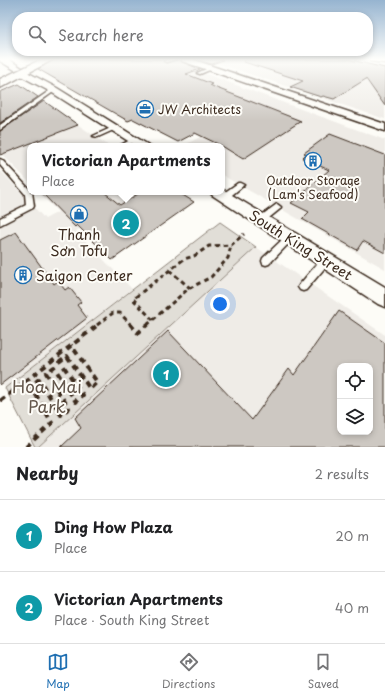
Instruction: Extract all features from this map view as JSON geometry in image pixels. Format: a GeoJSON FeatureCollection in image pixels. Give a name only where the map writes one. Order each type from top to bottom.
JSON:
{"type":"FeatureCollection","features":[{"type":"Feature","properties":{"kind":"street"},"geometry":{"type":"LineString","coordinates":[[36,80],[139,143]]}},
{"type":"Feature","properties":{"kind":"street"},"geometry":{"type":"LineString","coordinates":[[246,80],[385,128]]}},
{"type":"Feature","properties":{"kind":"street","name":"South King Street"},"geometry":{"type":"LineString","coordinates":[[222,195],[385,298]]}},
{"type":"Feature","properties":{"kind":"lane"},"geometry":{"type":"LineString","coordinates":[[0,128],[54,90]]}},
{"type":"Feature","properties":{"kind":"lane"},"geometry":{"type":"LineString","coordinates":[[96,136],[115,128]]}},
{"type":"Feature","properties":{"kind":"lane"},"geometry":{"type":"LineString","coordinates":[[128,143],[134,140]]}},
{"type":"Feature","properties":{"kind":"lane"},"geometry":{"type":"LineString","coordinates":[[0,161],[27,190]]}},
{"type":"Feature","properties":{"kind":"lane"},"geometry":{"type":"LineString","coordinates":[[225,192],[240,185]]}},
{"type":"Feature","properties":{"kind":"lane"},"geometry":{"type":"LineString","coordinates":[[0,222],[30,206],[29,195]]}},
{"type":"Feature","properties":{"kind":"lane"},"geometry":{"type":"LineString","coordinates":[[261,220],[277,207]]}},
{"type":"Feature","properties":{"kind":"lane"},"geometry":{"type":"LineString","coordinates":[[266,261],[289,238]]}},
{"type":"Feature","properties":{"kind":"lane"},"geometry":{"type":"LineString","coordinates":[[303,287],[325,260]]}},
{"type":"Feature","properties":{"kind":"path"},"geometry":{"type":"LineString","coordinates":[[0,401],[113,312],[120,313],[138,333],[190,288],[211,277],[228,258],[231,245],[244,234]]}},
{"type":"Feature","properties":{"kind":"path"},"geometry":{"type":"LineString","coordinates":[[154,320],[133,298],[184,259],[201,252],[209,246],[231,245]]}},
{"type":"Feature","properties":{"kind":"path"},"geometry":{"type":"LineString","coordinates":[[169,270],[190,288]]}},
{"type":"Feature","properties":{"kind":"path"},"geometry":{"type":"LineString","coordinates":[[60,361],[67,356],[90,389],[97,382],[71,345]]}},
{"type":"Feature","properties":{"kind":"path"},"geometry":{"type":"LineString","coordinates":[[46,372],[54,367],[76,402],[83,395],[56,356]]}},
{"type":"Feature","properties":{"kind":"path"},"geometry":{"type":"LineString","coordinates":[[31,386],[39,379],[61,416],[69,408],[43,367]]}},
{"type":"Feature","properties":{"kind":"path"},"geometry":{"type":"LineString","coordinates":[[26,447],[52,423],[27,379]]}},
{"type":"Feature","properties":{"kind":"shaded area"},"geometry":{"type":"Polygon","coordinates":[[[144,80],[222,80],[385,140],[385,269],[225,177],[225,143],[189,143],[230,121],[144,80]]]}},
{"type":"Feature","properties":{"kind":"shaded area"},"geometry":{"type":"Polygon","coordinates":[[[268,80],[385,80],[385,119],[268,80]]]}},
{"type":"Feature","properties":{"kind":"shaded area"},"geometry":{"type":"Polygon","coordinates":[[[45,102],[105,143],[27,143],[27,180],[0,152],[45,102]]]}},
{"type":"Feature","properties":{"kind":"shaded area"},"geometry":{"type":"Polygon","coordinates":[[[0,170],[45,219],[58,212],[41,195],[138,195],[76,231],[132,289],[5,388],[0,378],[0,170]]]}},
{"type":"Feature","properties":{"kind":"shaded area"},"geometry":{"type":"Polygon","coordinates":[[[256,247],[385,335],[385,447],[38,447],[256,247]]]}},
{"type":"Feature","properties":{"kind":"green space","name":"Hoa Mai Park"},"geometry":{"type":"Polygon","coordinates":[[[220,222],[256,247],[38,447],[35,447],[5,388],[220,222]]]}},
{"type":"Feature","properties":{"kind":"building"},"geometry":{"type":"Polygon","coordinates":[[[57,80],[201,80],[212,84],[210,85],[214,87],[301,121],[243,159],[225,148],[225,143],[216,143],[195,133],[178,142],[133,119],[128,121],[57,80]]]}},
{"type":"Feature","properties":{"kind":"building"},"geometry":{"type":"Polygon","coordinates":[[[299,80],[365,80],[334,99],[323,96],[321,97],[290,87],[303,81],[299,80]]]}},
{"type":"Feature","properties":{"kind":"building"},"geometry":{"type":"Polygon","coordinates":[[[367,80],[385,80],[385,106],[367,80]]]}},
{"type":"Feature","properties":{"kind":"building"},"geometry":{"type":"Polygon","coordinates":[[[19,84],[38,97],[0,123],[0,92],[19,84]]]}},
{"type":"Feature","properties":{"kind":"building"},"geometry":{"type":"Polygon","coordinates":[[[44,101],[78,125],[31,143],[27,143],[27,145],[0,155],[0,131],[44,101]]]}},
{"type":"Feature","properties":{"kind":"building"},"geometry":{"type":"Polygon","coordinates":[[[330,134],[385,155],[385,253],[363,241],[357,250],[302,219],[309,212],[291,203],[329,170],[302,158],[306,154],[304,153],[330,134]]]}},
{"type":"Feature","properties":{"kind":"building"},"geometry":{"type":"Polygon","coordinates":[[[44,195],[108,195],[120,205],[136,195],[183,195],[194,202],[112,260],[77,225],[75,227],[44,195]]]}},
{"type":"Feature","properties":{"kind":"building"},"geometry":{"type":"Polygon","coordinates":[[[16,232],[54,284],[58,281],[65,290],[69,287],[81,302],[77,305],[87,318],[0,385],[0,240],[16,232]]]}},
{"type":"Feature","properties":{"kind":"building"},"geometry":{"type":"Polygon","coordinates":[[[339,311],[385,343],[385,447],[61,447],[81,428],[75,418],[168,331],[252,420],[289,369],[294,375],[339,311]]]}},
{"type":"Feature","properties":{"kind":"place","name":"JW Architects"},"geometry":{"type":"Point","coordinates":[145,109]}},
{"type":"Feature","properties":{"kind":"place","name":"Outdoor Storage (Lam's Seafood)"},"geometry":{"type":"Point","coordinates":[313,161]}},
{"type":"Feature","properties":{"kind":"place","name":"Thanh Sơn Tofu"},"geometry":{"type":"Point","coordinates":[79,214]}},
{"type":"Feature","properties":{"kind":"place","name":"Victorian Apartments"},"geometry":{"type":"Point","coordinates":[126,223]}},
{"type":"Feature","properties":{"kind":"place","name":"Saigon Center"},"geometry":{"type":"Point","coordinates":[23,275]}},
{"type":"Feature","properties":{"kind":"place","name":"Ding How Plaza"},"geometry":{"type":"Point","coordinates":[166,374]}}]}
